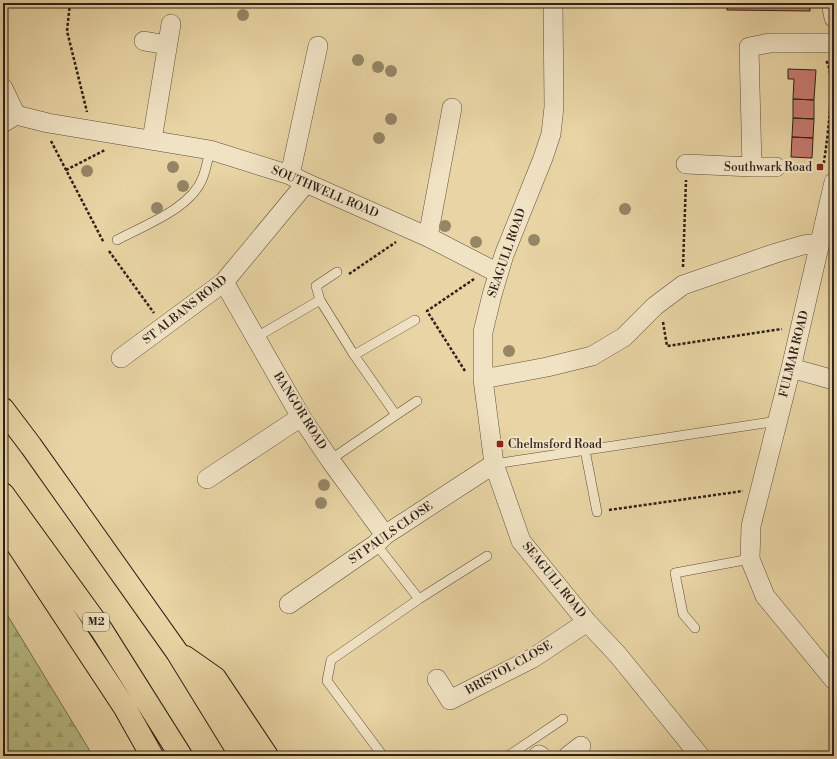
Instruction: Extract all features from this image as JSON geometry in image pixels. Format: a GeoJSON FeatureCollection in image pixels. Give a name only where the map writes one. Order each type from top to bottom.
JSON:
{"type":"FeatureCollection","features":[{"type":"Feature","properties":{"kind":"highway"},"geometry":{"type":"LineString","coordinates":[[3,409],[31,446],[177,652],[241,756]]}},
{"type":"Feature","properties":{"kind":"highway","name":"M2"},"geometry":{"type":"LineString","coordinates":[[3,494],[101,629],[181,756]]}},
{"type":"Feature","properties":{"kind":"highway","name":"M2"},"geometry":{"type":"LineString","coordinates":[[3,524],[125,708],[152,756]]}},
{"type":"Feature","properties":{"kind":"highway"},"geometry":{"type":"LineString","coordinates":[[177,652],[215,678],[267,756]]}},
{"type":"Feature","properties":{"kind":"street","name":"SEAGULL ROAD"},"geometry":{"type":"LineString","coordinates":[[553,3],[554,72],[552,127],[543,158],[513,233],[494,271],[483,332],[483,375],[494,464],[521,541],[587,622],[618,655],[700,756]]}},
{"type":"Feature","properties":{"kind":"street"},"geometry":{"type":"LineString","coordinates":[[831,3],[834,18]]}},
{"type":"Feature","properties":{"kind":"street"},"geometry":{"type":"LineString","coordinates":[[152,140],[171,24]]}},
{"type":"Feature","properties":{"kind":"street"},"geometry":{"type":"LineString","coordinates":[[144,41],[167,45]]}},
{"type":"Feature","properties":{"kind":"street"},"geometry":{"type":"LineString","coordinates":[[752,167],[749,47],[770,43],[834,43]]}},
{"type":"Feature","properties":{"kind":"street"},"geometry":{"type":"LineString","coordinates":[[298,179],[318,46]]}},
{"type":"Feature","properties":{"kind":"street"},"geometry":{"type":"LineString","coordinates":[[3,88],[9,119]]}},
{"type":"Feature","properties":{"kind":"street"},"geometry":{"type":"LineString","coordinates":[[420,233],[452,108]]}},
{"type":"Feature","properties":{"kind":"street","name":"SOUTHWELL ROAD"},"geometry":{"type":"LineString","coordinates":[[9,119],[48,123],[210,150],[298,179],[420,233],[494,271]]}},
{"type":"Feature","properties":{"kind":"street"},"geometry":{"type":"LineString","coordinates":[[686,164],[776,167]]}},
{"type":"Feature","properties":{"kind":"street","name":"FULMAR ROAD"},"geometry":{"type":"LineString","coordinates":[[750,559],[751,526],[801,327],[820,243],[828,177]]}},
{"type":"Feature","properties":{"kind":"street","name":"ST ALBANS ROAD"},"geometry":{"type":"LineString","coordinates":[[121,358],[224,282],[298,179]]}},
{"type":"Feature","properties":{"kind":"street"},"geometry":{"type":"LineString","coordinates":[[483,375],[547,368],[592,356],[624,337],[655,306],[683,284],[776,253],[803,245],[820,243]]}},
{"type":"Feature","properties":{"kind":"street","name":"BANGOR ROAD"},"geometry":{"type":"LineString","coordinates":[[224,282],[301,417],[381,539]]}},
{"type":"Feature","properties":{"kind":"street"},"geometry":{"type":"LineString","coordinates":[[791,368],[834,380]]}},
{"type":"Feature","properties":{"kind":"street"},"geometry":{"type":"LineString","coordinates":[[207,479],[301,417]]}},
{"type":"Feature","properties":{"kind":"street","name":"ST PAULS CLOSE"},"geometry":{"type":"LineString","coordinates":[[289,604],[381,539],[494,464]]}},
{"type":"Feature","properties":{"kind":"street"},"geometry":{"type":"LineString","coordinates":[[750,559],[765,596],[834,680]]}},
{"type":"Feature","properties":{"kind":"street","name":"BRISTOL CLOSE"},"geometry":{"type":"LineString","coordinates":[[437,679],[450,700],[533,658],[587,622]]}},
{"type":"Feature","properties":{"kind":"lane"},"geometry":{"type":"LineString","coordinates":[[117,240],[177,208],[190,198],[203,177],[210,150]]}},
{"type":"Feature","properties":{"kind":"lane"},"geometry":{"type":"LineString","coordinates":[[337,272],[316,286],[320,300],[354,355],[396,415]]}},
{"type":"Feature","properties":{"kind":"lane"},"geometry":{"type":"LineString","coordinates":[[255,338],[320,300]]}},
{"type":"Feature","properties":{"kind":"lane"},"geometry":{"type":"LineString","coordinates":[[354,355],[415,320]]}},
{"type":"Feature","properties":{"kind":"lane"},"geometry":{"type":"LineString","coordinates":[[330,460],[417,401]]}},
{"type":"Feature","properties":{"kind":"lane"},"geometry":{"type":"LineString","coordinates":[[494,464],[778,421]]}},
{"type":"Feature","properties":{"kind":"lane"},"geometry":{"type":"LineString","coordinates":[[585,450],[597,512]]}},
{"type":"Feature","properties":{"kind":"lane"},"geometry":{"type":"LineString","coordinates":[[381,539],[419,599]]}},
{"type":"Feature","properties":{"kind":"lane"},"geometry":{"type":"LineString","coordinates":[[383,756],[327,681],[331,660],[419,599],[487,556]]}},
{"type":"Feature","properties":{"kind":"lane"},"geometry":{"type":"LineString","coordinates":[[695,628],[683,614],[675,573],[750,559]]}},
{"type":"Feature","properties":{"kind":"lane"},"geometry":{"type":"LineString","coordinates":[[508,756],[563,719]]}},
{"type":"Feature","properties":{"kind":"path"},"geometry":{"type":"LineString","coordinates":[[70,3],[67,31],[91,130]]}},
{"type":"Feature","properties":{"kind":"path"},"geometry":{"type":"LineString","coordinates":[[663,6],[717,6],[717,3]]}},
{"type":"Feature","properties":{"kind":"path"},"geometry":{"type":"LineString","coordinates":[[822,58],[829,67],[830,88],[827,138],[828,177]]}},
{"type":"Feature","properties":{"kind":"path"},"geometry":{"type":"LineString","coordinates":[[48,123],[49,138],[106,246],[163,327]]}},
{"type":"Feature","properties":{"kind":"path"},"geometry":{"type":"LineString","coordinates":[[66,170],[110,148],[115,134]]}},
{"type":"Feature","properties":{"kind":"path"},"geometry":{"type":"LineString","coordinates":[[683,284],[686,164]]}},
{"type":"Feature","properties":{"kind":"path"},"geometry":{"type":"LineString","coordinates":[[349,274],[401,239],[420,233]]}},
{"type":"Feature","properties":{"kind":"path"},"geometry":{"type":"LineString","coordinates":[[483,375],[464,371],[427,311],[494,271]]}},
{"type":"Feature","properties":{"kind":"path"},"geometry":{"type":"LineString","coordinates":[[655,306],[663,321],[667,346],[801,327]]}},
{"type":"Feature","properties":{"kind":"path"},"geometry":{"type":"LineString","coordinates":[[597,512],[761,488]]}},
{"type":"Feature","properties":{"kind":"green space"},"geometry":{"type":"Polygon","coordinates":[[[3,608],[93,756],[3,756],[3,608]]]}},
{"type":"Feature","properties":{"kind":"building"},"geometry":{"type":"Polygon","coordinates":[[[727,3],[810,3],[810,11],[727,10],[727,3]]]}},
{"type":"Feature","properties":{"kind":"building"},"geometry":{"type":"Polygon","coordinates":[[[788,69],[816,70],[814,100],[793,99],[794,79],[788,79],[788,69]]]}},
{"type":"Feature","properties":{"kind":"building"},"geometry":{"type":"Polygon","coordinates":[[[793,99],[814,100],[814,119],[793,118],[793,99]]]}},
{"type":"Feature","properties":{"kind":"building"},"geometry":{"type":"Polygon","coordinates":[[[793,118],[814,119],[813,138],[792,137],[793,118]]]}},
{"type":"Feature","properties":{"kind":"building"},"geometry":{"type":"Polygon","coordinates":[[[792,137],[813,138],[812,158],[791,157],[792,137]]]}},
{"type":"Feature","properties":{"kind":"place","name":"Southwark Road"},"geometry":{"type":"Point","coordinates":[820,167]}},
{"type":"Feature","properties":{"kind":"place","name":"Chelmsford Road"},"geometry":{"type":"Point","coordinates":[500,444]}}]}
